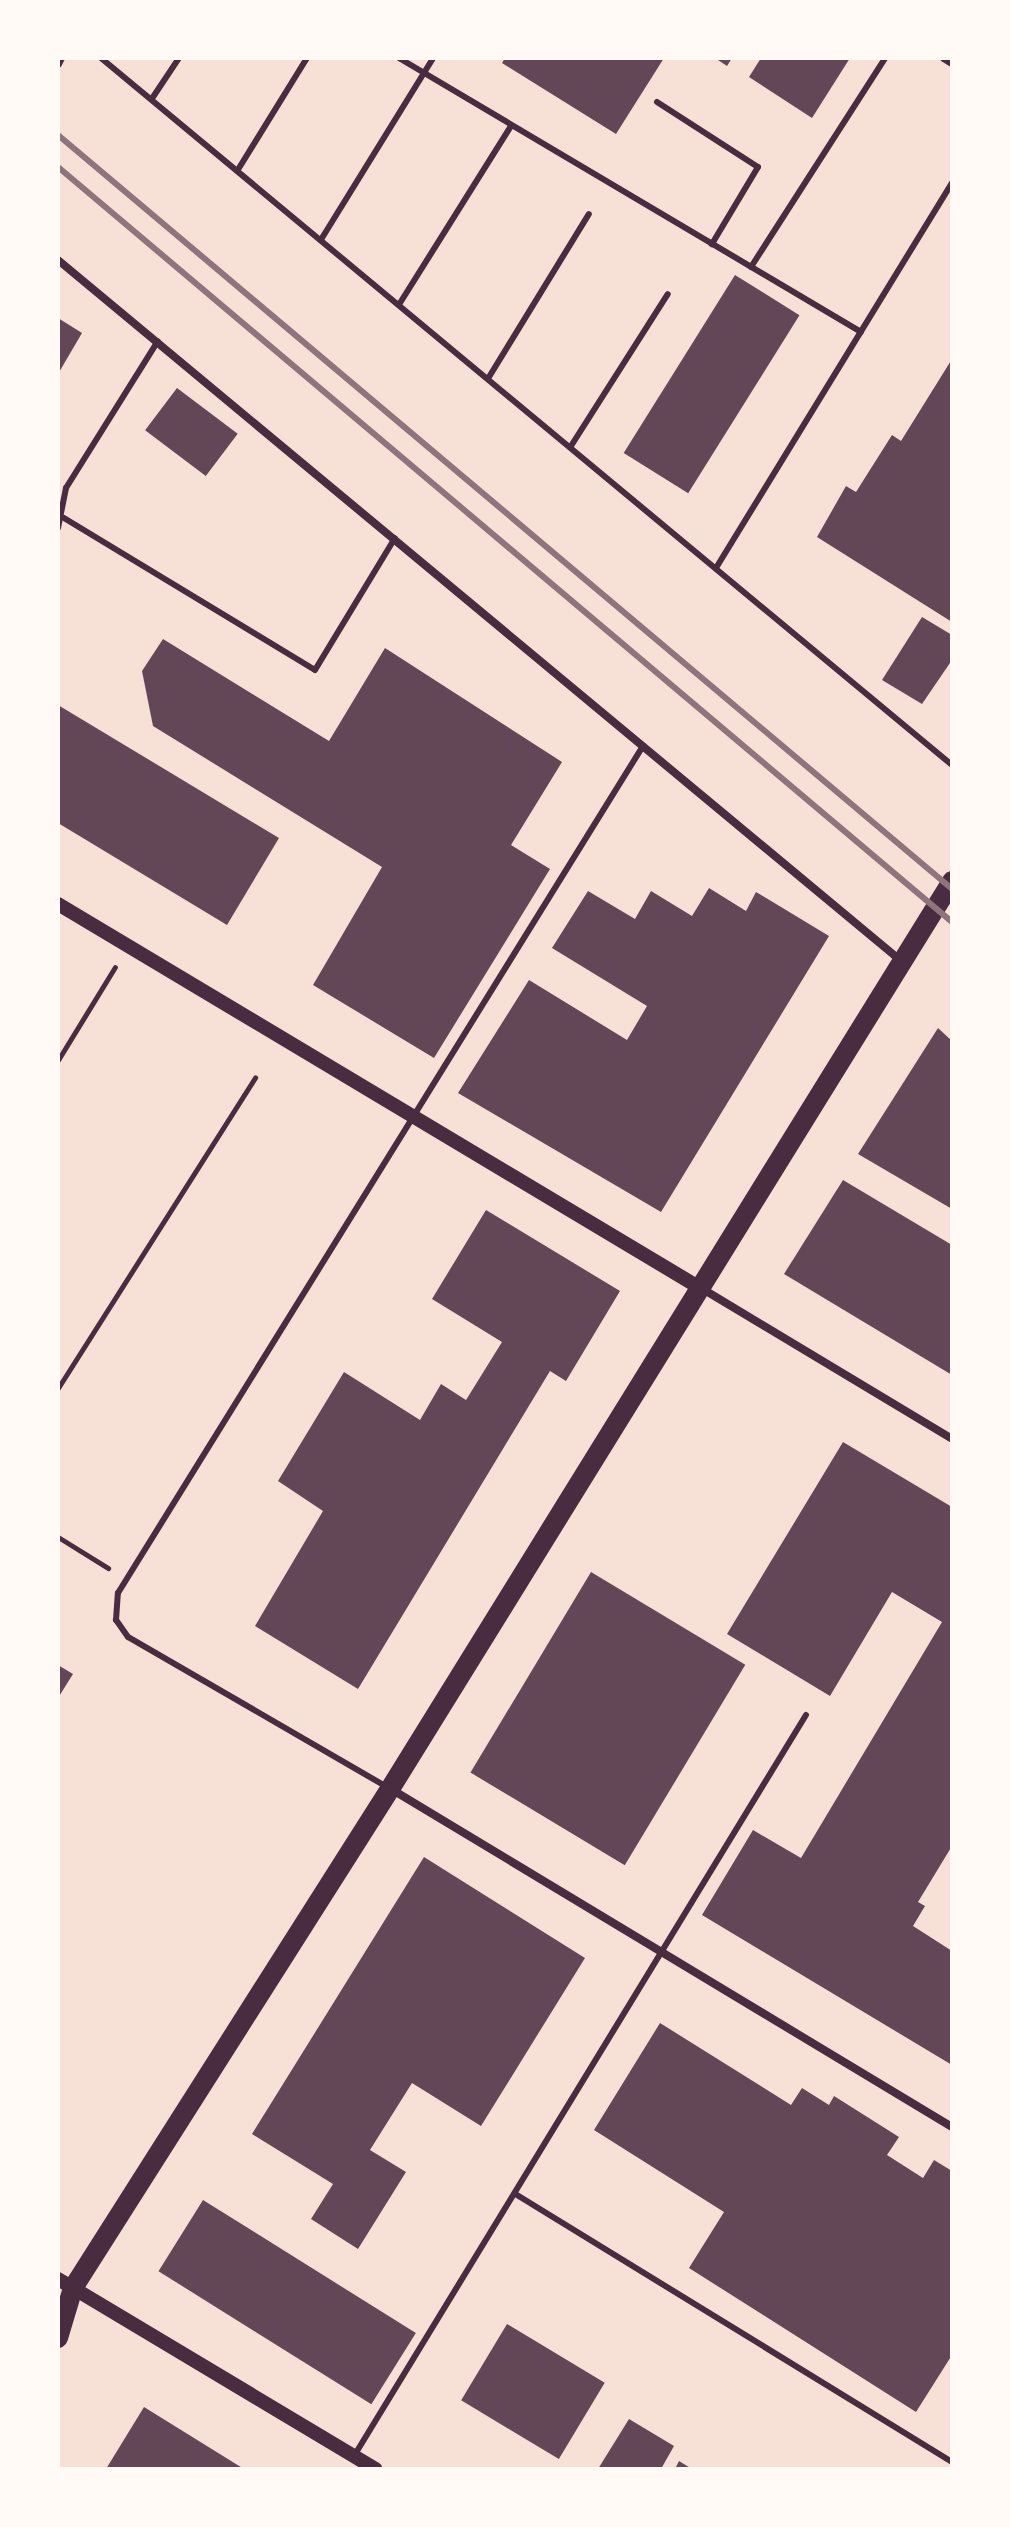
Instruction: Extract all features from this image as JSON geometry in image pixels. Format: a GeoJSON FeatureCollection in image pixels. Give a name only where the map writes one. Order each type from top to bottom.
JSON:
{"type":"FeatureCollection","features":[{"type":"Feature","properties":{"kind":"main road"},"geometry":{"type":"LineString","coordinates":[[58,2338],[63,2289],[390,1789],[952,881]]}},
{"type":"Feature","properties":{"kind":"street"},"geometry":{"type":"LineString","coordinates":[[58,64],[61,58]]}},
{"type":"Feature","properties":{"kind":"street"},"geometry":{"type":"LineString","coordinates":[[944,58],[952,63]]}},
{"type":"Feature","properties":{"kind":"street"},"geometry":{"type":"LineString","coordinates":[[58,260],[902,961]]}},
{"type":"Feature","properties":{"kind":"street"},"geometry":{"type":"LineString","coordinates":[[58,904],[952,1439]]}},
{"type":"Feature","properties":{"kind":"street"},"geometry":{"type":"LineString","coordinates":[[390,1789],[952,2127]]}},
{"type":"Feature","properties":{"kind":"street"},"geometry":{"type":"LineString","coordinates":[[63,2289],[376,2469]]}},
{"type":"Feature","properties":{"kind":"lane"},"geometry":{"type":"LineString","coordinates":[[101,58],[239,168],[952,765]]}},
{"type":"Feature","properties":{"kind":"lane"},"geometry":{"type":"LineString","coordinates":[[153,97],[179,58]]}},
{"type":"Feature","properties":{"kind":"lane"},"geometry":{"type":"LineString","coordinates":[[239,168],[307,58]]}},
{"type":"Feature","properties":{"kind":"lane"},"geometry":{"type":"LineString","coordinates":[[399,58],[861,332]]}},
{"type":"Feature","properties":{"kind":"lane"},"geometry":{"type":"LineString","coordinates":[[322,238],[433,58]]}},
{"type":"Feature","properties":{"kind":"lane"},"geometry":{"type":"LineString","coordinates":[[751,267],[885,58]]}},
{"type":"Feature","properties":{"kind":"lane"},"geometry":{"type":"LineString","coordinates":[[657,102],[758,167],[712,244]]}},
{"type":"Feature","properties":{"kind":"lane"},"geometry":{"type":"LineString","coordinates":[[400,303],[511,126]]}},
{"type":"Feature","properties":{"kind":"lane"},"geometry":{"type":"LineString","coordinates":[[716,568],[952,183]]}},
{"type":"Feature","properties":{"kind":"lane"},"geometry":{"type":"LineString","coordinates":[[489,377],[589,214]]}},
{"type":"Feature","properties":{"kind":"lane"},"geometry":{"type":"LineString","coordinates":[[571,446],[668,294]]}},
{"type":"Feature","properties":{"kind":"lane"},"geometry":{"type":"LineString","coordinates":[[58,528],[64,518],[66,488],[158,341]]}},
{"type":"Feature","properties":{"kind":"lane"},"geometry":{"type":"LineString","coordinates":[[64,518],[315,670],[395,538]]}},
{"type":"Feature","properties":{"kind":"lane"},"geometry":{"type":"LineString","coordinates":[[390,1789],[128,1637],[116,1620],[118,1593],[416,1118],[643,746]]}},
{"type":"Feature","properties":{"kind":"lane"},"geometry":{"type":"LineString","coordinates":[[354,2456],[517,2195],[806,1715]]}},
{"type":"Feature","properties":{"kind":"lane"},"geometry":{"type":"LineString","coordinates":[[517,2195],[952,2462]]}},
{"type":"Feature","properties":{"kind":"path"},"geometry":{"type":"LineString","coordinates":[[58,1060],[128,945]]}},
{"type":"Feature","properties":{"kind":"path"},"geometry":{"type":"LineString","coordinates":[[58,1388],[255,1077]]}},
{"type":"Feature","properties":{"kind":"path"},"geometry":{"type":"LineString","coordinates":[[58,1537],[127,1579]]}},
{"type":"Feature","properties":{"kind":"building"},"geometry":{"type":"Polygon","coordinates":[[[505,58],[664,58],[616,134],[502,63],[505,58]]]}},
{"type":"Feature","properties":{"kind":"building"},"geometry":{"type":"Polygon","coordinates":[[[715,58],[732,58],[727,66],[715,58]]]}},
{"type":"Feature","properties":{"kind":"building"},"geometry":{"type":"Polygon","coordinates":[[[761,58],[850,58],[812,118],[749,77],[761,58]]]}},
{"type":"Feature","properties":{"kind":"building"},"geometry":{"type":"Polygon","coordinates":[[[735,275],[799,315],[688,493],[624,453],[735,275]]]}},
{"type":"Feature","properties":{"kind":"building"},"geometry":{"type":"Polygon","coordinates":[[[58,318],[82,333],[58,374],[58,318]]]}},
{"type":"Feature","properties":{"kind":"building"},"geometry":{"type":"Polygon","coordinates":[[[952,359],[952,622],[817,537],[846,486],[856,492],[892,435],[901,441],[952,359]]]}},
{"type":"Feature","properties":{"kind":"building"},"geometry":{"type":"Polygon","coordinates":[[[177,388],[238,434],[206,476],[145,430],[177,388]]]}},
{"type":"Feature","properties":{"kind":"building"},"geometry":{"type":"Polygon","coordinates":[[[922,617],[952,635],[952,660],[922,704],[882,680],[922,617]]]}},
{"type":"Feature","properties":{"kind":"building"},"geometry":{"type":"Polygon","coordinates":[[[163,639],[329,741],[385,648],[562,762],[511,845],[550,869],[434,1058],[313,985],[382,867],[153,726],[142,671],[163,639]]]}},
{"type":"Feature","properties":{"kind":"building"},"geometry":{"type":"Polygon","coordinates":[[[58,705],[279,838],[227,925],[58,823],[58,705]]]}},
{"type":"Feature","properties":{"kind":"building"},"geometry":{"type":"Polygon","coordinates":[[[709,888],[746,911],[756,892],[829,936],[661,1212],[458,1093],[529,980],[627,1040],[647,1006],[552,948],[588,891],[635,919],[651,891],[692,916],[709,888]]]}},
{"type":"Feature","properties":{"kind":"building"},"geometry":{"type":"Polygon","coordinates":[[[938,1028],[952,1041],[952,1209],[858,1154],[938,1028]]]}},
{"type":"Feature","properties":{"kind":"building"},"geometry":{"type":"Polygon","coordinates":[[[843,1180],[952,1245],[952,1375],[784,1274],[843,1180]]]}},
{"type":"Feature","properties":{"kind":"building"},"geometry":{"type":"Polygon","coordinates":[[[486,1210],[620,1291],[566,1381],[550,1371],[358,1689],[255,1626],[323,1511],[278,1481],[344,1372],[420,1420],[441,1384],[466,1400],[502,1342],[432,1299],[486,1210]]]}},
{"type":"Feature","properties":{"kind":"building"},"geometry":{"type":"Polygon","coordinates":[[[843,1442],[952,1507],[952,1846],[918,1902],[925,1906],[913,1926],[952,1951],[952,2065],[702,1915],[753,1830],[801,1858],[942,1622],[892,1592],[830,1696],[727,1634],[843,1442]]]}},
{"type":"Feature","properties":{"kind":"building"},"geometry":{"type":"Polygon","coordinates":[[[591,1572],[745,1665],[625,1865],[470,1773],[591,1572]]]}},
{"type":"Feature","properties":{"kind":"building"},"geometry":{"type":"Polygon","coordinates":[[[58,1665],[73,1674],[58,1698],[58,1665]]]}},
{"type":"Feature","properties":{"kind":"building"},"geometry":{"type":"Polygon","coordinates":[[[424,1857],[585,1958],[481,2126],[412,2083],[370,2150],[406,2172],[358,2249],[311,2219],[333,2184],[252,2134],[424,1857]]]}},
{"type":"Feature","properties":{"kind":"building"},"geometry":{"type":"Polygon","coordinates":[[[660,2023],[791,2105],[802,2088],[829,2105],[834,2096],[899,2137],[887,2155],[923,2178],[934,2160],[952,2171],[952,2355],[916,2412],[689,2268],[724,2212],[594,2130],[660,2023]]]}},
{"type":"Feature","properties":{"kind":"building"},"geometry":{"type":"Polygon","coordinates":[[[203,2200],[416,2333],[371,2404],[158,2271],[203,2200]]]}},
{"type":"Feature","properties":{"kind":"building"},"geometry":{"type":"Polygon","coordinates":[[[507,2324],[605,2383],[559,2459],[461,2400],[507,2324]]]}},
{"type":"Feature","properties":{"kind":"building"},"geometry":{"type":"Polygon","coordinates":[[[144,2407],[244,2469],[106,2469],[144,2407]]]}},
{"type":"Feature","properties":{"kind":"building"},"geometry":{"type":"Polygon","coordinates":[[[629,2419],[674,2446],[661,2469],[598,2469],[629,2419]]]}},
{"type":"Feature","properties":{"kind":"building"},"geometry":{"type":"Polygon","coordinates":[[[679,2461],[692,2469],[675,2469],[679,2461]]]}},
{"type":"Feature","properties":{"kind":"railway"},"geometry":{"type":"LineString","coordinates":[[58,135],[952,889]]}},
{"type":"Feature","properties":{"kind":"railway"},"geometry":{"type":"LineString","coordinates":[[58,167],[952,922]]}}]}
